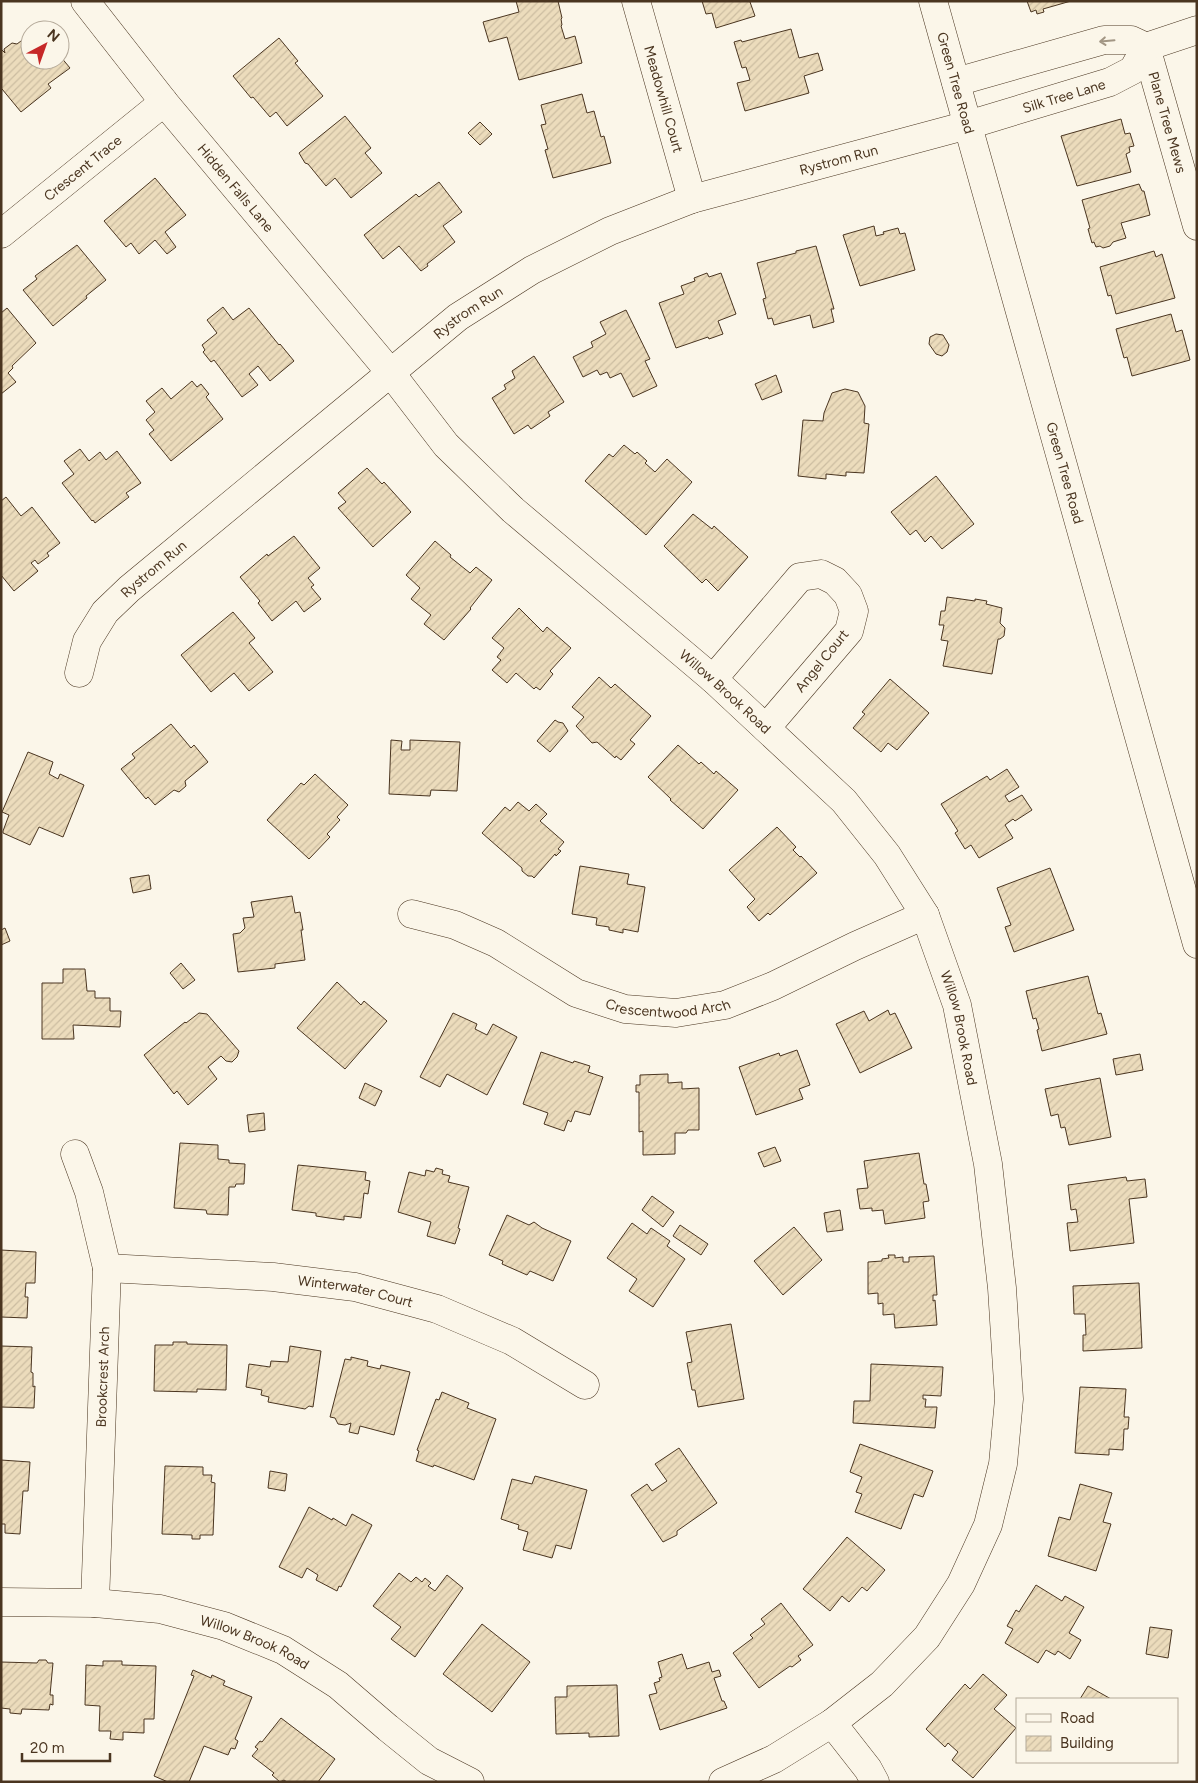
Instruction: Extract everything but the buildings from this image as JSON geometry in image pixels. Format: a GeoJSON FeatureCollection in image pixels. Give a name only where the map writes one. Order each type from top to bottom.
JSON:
{"type":"FeatureCollection","features":[{"type":"Feature","properties":{"kind":"street","name":"Hidden Falls Lane"},"geometry":{"type":"LineString","coordinates":[[85,1],[164,102],[390,372]]}},
{"type":"Feature","properties":{"kind":"street","name":"Meadowhill Court"},"geometry":{"type":"LineString","coordinates":[[636,1],[692,199]]}},
{"type":"Feature","properties":{"kind":"street","name":"Green Tree Road"},"geometry":{"type":"LineString","coordinates":[[933,1],[1197,944]]}},
{"type":"Feature","properties":{"kind":"street"},"geometry":{"type":"LineString","coordinates":[[956,82],[1104,40],[1131,40],[1146,47],[1197,30]]}},
{"type":"Feature","properties":{"kind":"street","name":"Silk Tree Lane"},"geometry":{"type":"LineString","coordinates":[[968,125],[1110,82],[1133,70],[1146,47]]}},
{"type":"Feature","properties":{"kind":"street","name":"Plane Tree Mews"},"geometry":{"type":"LineString","coordinates":[[1146,47],[1197,226]]}},
{"type":"Feature","properties":{"kind":"street","name":"Crescent Trace"},"geometry":{"type":"LineString","coordinates":[[1,234],[164,102]]}},
{"type":"Feature","properties":{"kind":"street","name":"Rystrom Run"},"geometry":{"type":"LineString","coordinates":[[79,674],[87,640],[105,612],[129,589],[458,317],[532,270],[610,230],[692,199],[968,125]]}},
{"type":"Feature","properties":{"kind":"street","name":"Willow Brook Road"},"geometry":{"type":"LineString","coordinates":[[390,372],[446,445],[513,510],[713,679],[844,801],[887,855],[925,915],[957,1005],[988,1164],[1002,1288],[1010,1400],[1003,1464],[988,1525],[961,1584],[927,1637],[882,1684],[832,1723],[774,1759],[723,1782]]}},
{"type":"Feature","properties":{"kind":"street","name":"Angel Court"},"geometry":{"type":"LineString","coordinates":[[713,679],[800,577],[821,574],[835,581],[848,595],[854,611],[849,630],[766,728]]}},
{"type":"Feature","properties":{"kind":"street","name":"Crescentwood Arch"},"geometry":{"type":"LineString","coordinates":[[412,914],[455,925],[496,943],[576,993],[625,1009],[676,1013],[725,1005],[773,986],[855,946],[925,915]]}},
{"type":"Feature","properties":{"kind":"street","name":"Brookcrest Arch"},"geometry":{"type":"LineString","coordinates":[[74,1154],[89,1192],[107,1268],[95,1603]]}},
{"type":"Feature","properties":{"kind":"street","name":"Winterwater Court"},"geometry":{"type":"LineString","coordinates":[[107,1268],[273,1278],[355,1287],[437,1309],[512,1341],[585,1385]]}},
{"type":"Feature","properties":{"kind":"street","name":"Willow Brook Road"},"geometry":{"type":"LineString","coordinates":[[1,1602],[95,1603],[160,1609],[224,1626],[283,1650],[338,1685],[429,1761],[470,1782]]}},
{"type":"Feature","properties":{"kind":"street"},"geometry":{"type":"LineString","coordinates":[[832,1723],[868,1769],[874,1782]]}}]}
